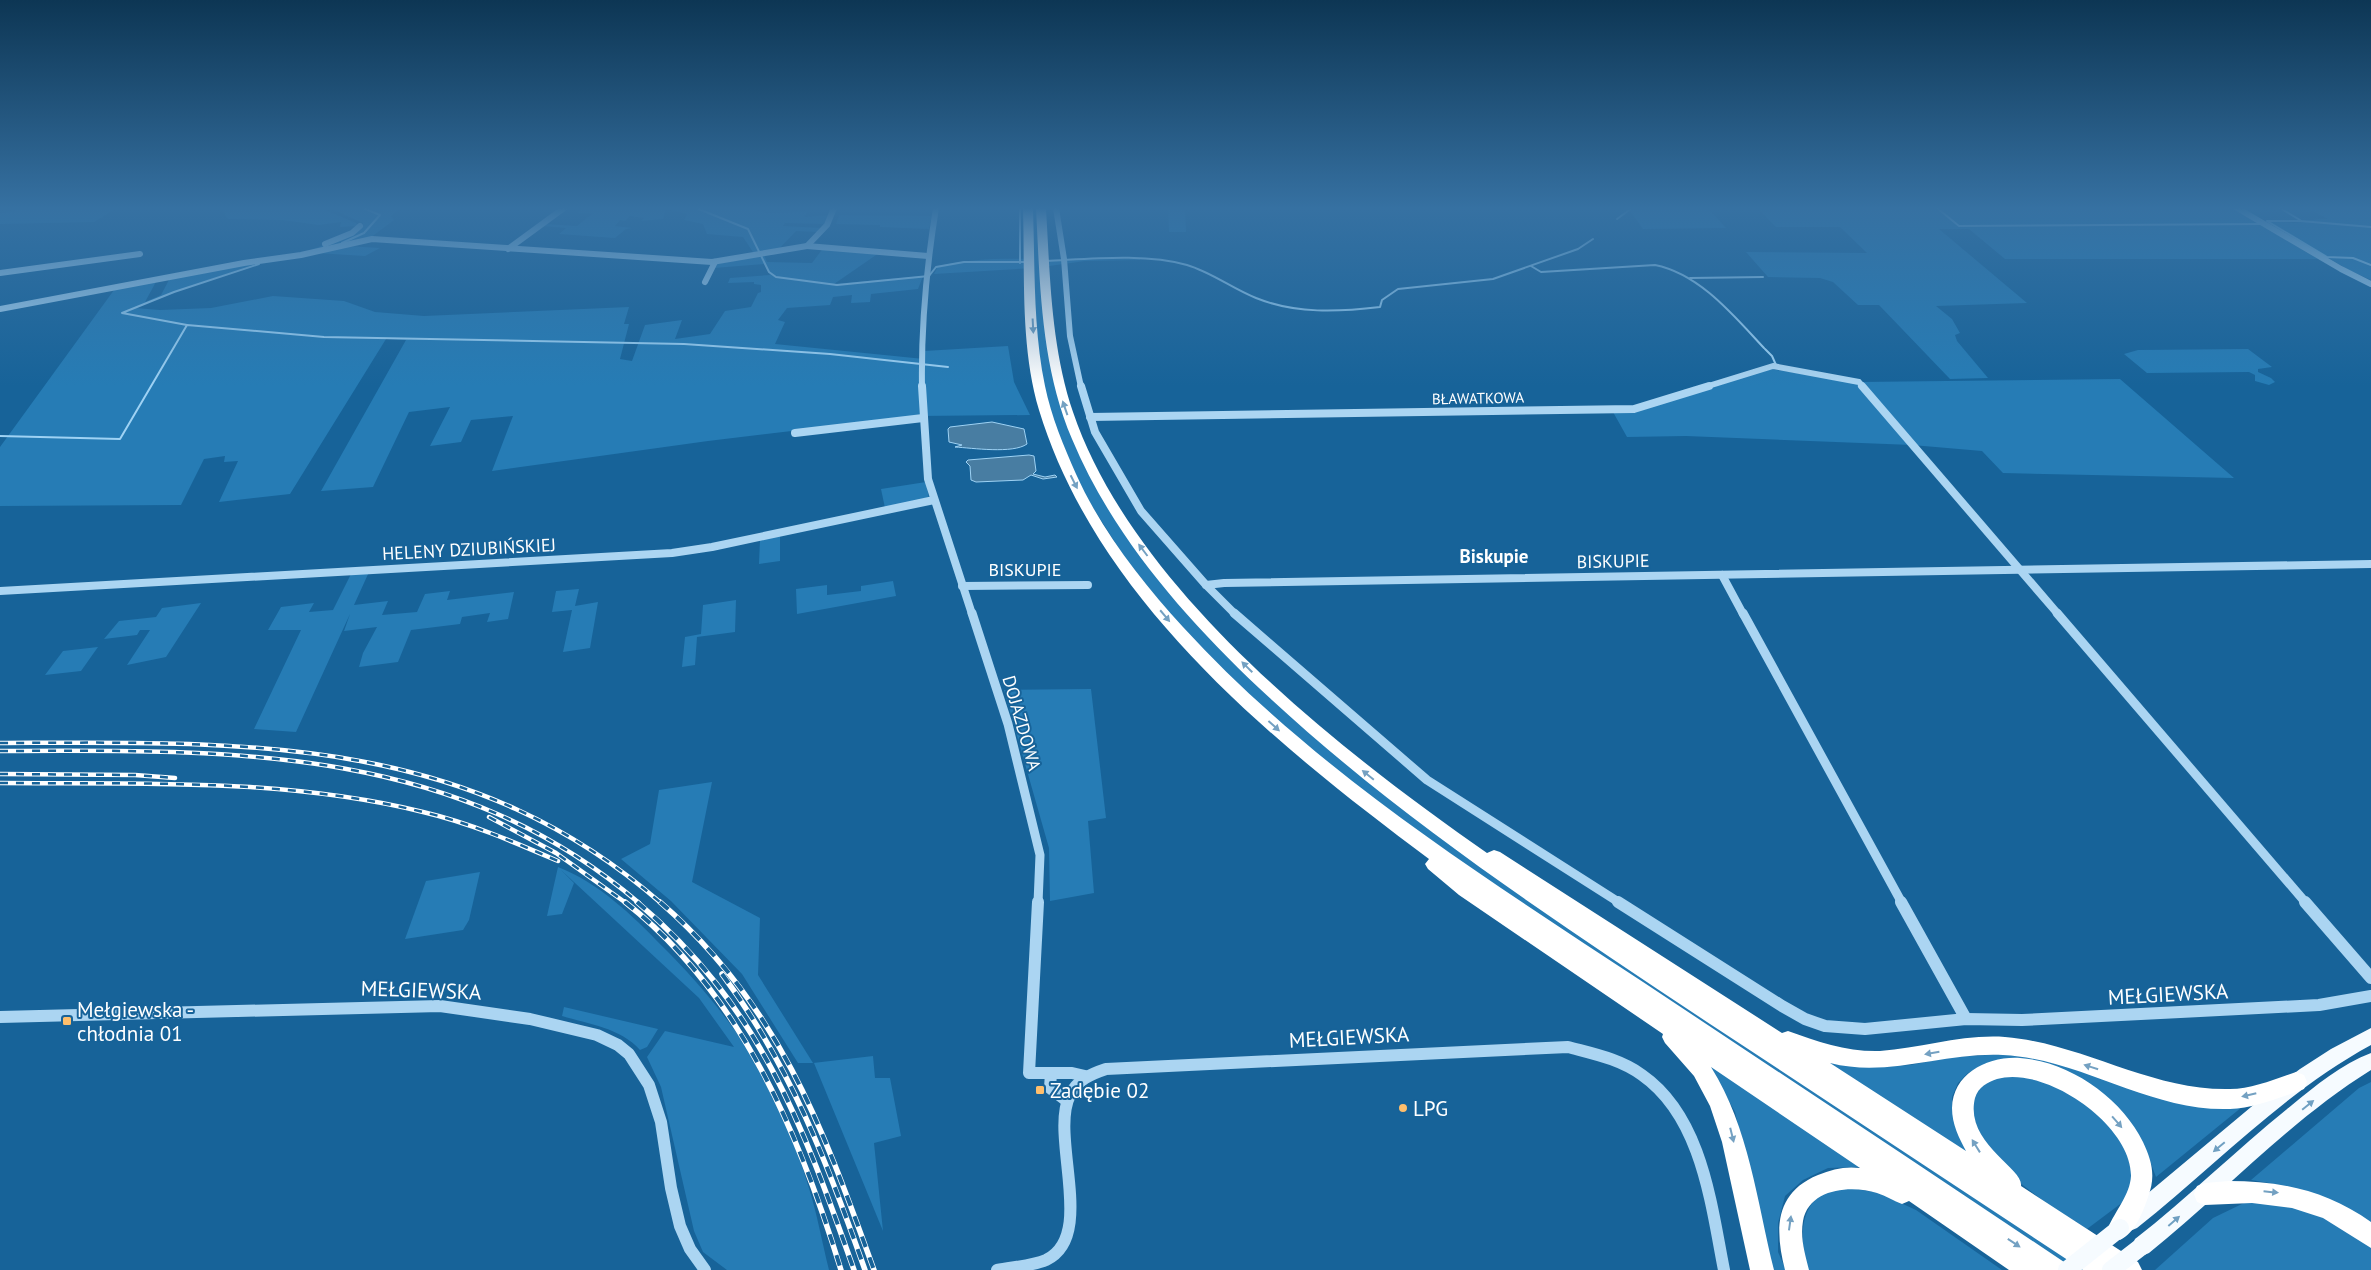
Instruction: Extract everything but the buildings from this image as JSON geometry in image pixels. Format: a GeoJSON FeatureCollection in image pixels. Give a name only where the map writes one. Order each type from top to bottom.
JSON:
{"type":"FeatureCollection","features":[{"type":"Feature","properties":{"kind":"highway"},"geometry":{"type":"LineString","coordinates":[[1035,267],[1050,345],[1064,404],[1091,468],[1127,527],[1179,595],[1235,655],[1314,730],[1407,805],[1468,851],[1571,921],[2104,1270]]}},
{"type":"Feature","properties":{"kind":"highway"},"geometry":{"type":"LineString","coordinates":[[1040,267],[1035,354],[1045,411],[1064,462],[1093,517],[1136,579],[1190,644],[1259,712],[1376,817],[1466,890],[2030,1270]]}},
{"type":"Feature","properties":{"kind":"highway"},"geometry":{"type":"LineString","coordinates":[[1338,781],[1492,894],[2056,1270]]}},
{"type":"Feature","properties":{"kind":"highway"},"geometry":{"type":"LineString","coordinates":[[1407,805],[1479,847],[2130,1270]]}},
{"type":"Feature","properties":{"kind":"highway"},"geometry":{"type":"LineString","coordinates":[[1598,979],[1681,1046],[1698,1064],[1715,1089],[1730,1127],[1762,1270]]}},
{"type":"Feature","properties":{"kind":"highway"},"geometry":{"type":"LineString","coordinates":[[1744,1020],[1803,1046],[1858,1059],[1896,1058],[1986,1046],[2023,1048],[2159,1088],[2209,1099],[2250,1095],[2296,1082]]}},
{"type":"Feature","properties":{"kind":"highway"},"geometry":{"type":"LineString","coordinates":[[2077,1236],[2004,1179],[1984,1159],[1975,1146],[1966,1125],[1963,1106],[1968,1088],[1980,1076],[2006,1069],[2022,1069],[2049,1075],[2083,1092],[2116,1120],[2133,1144],[2142,1176],[2139,1191],[2120,1228]]}},
{"type":"Feature","properties":{"kind":"highway"},"geometry":{"type":"LineString","coordinates":[[1797,1270],[1789,1240],[1792,1213],[1814,1187],[1836,1179],[1850,1178],[1878,1182],[1894,1188],[1968,1228]]}},
{"type":"Feature","properties":{"kind":"highway"},"geometry":{"type":"LineString","coordinates":[[2205,1194],[2258,1191],[2293,1196],[2339,1215],[2371,1236]]}},
{"type":"Feature","properties":{"kind":"main road"},"geometry":{"type":"LineString","coordinates":[[2067,1270],[2150,1206],[2296,1082],[2332,1057],[2371,1036]]}},
{"type":"Feature","properties":{"kind":"main road"},"geometry":{"type":"LineString","coordinates":[[2111,1270],[2205,1194],[2302,1109],[2335,1084],[2371,1061]]}},
{"type":"Feature","properties":{"kind":"street"},"geometry":{"type":"LineString","coordinates":[[0,273],[42,267]]}},
{"type":"Feature","properties":{"kind":"street"},"geometry":{"type":"LineString","coordinates":[[0,309],[84,295],[225,267]]}},
{"type":"Feature","properties":{"kind":"street"},"geometry":{"type":"LineString","coordinates":[[704,282],[712,267]]}},
{"type":"Feature","properties":{"kind":"street"},"geometry":{"type":"LineString","coordinates":[[921,364],[921,328],[927,267]]}},
{"type":"Feature","properties":{"kind":"street","name":"MEŁGIEWSKA"},"geometry":{"type":"LineString","coordinates":[[1065,267],[1070,336],[1079,379],[1090,417],[1102,446],[1141,511],[1206,585],[1238,617],[1426,780],[1794,1013],[1824,1026],[1848,1030],[1966,1019],[2022,1020],[2319,1006],[2371,996]]}},
{"type":"Feature","properties":{"kind":"street"},"geometry":{"type":"LineString","coordinates":[[2341,267],[2371,284]]}},
{"type":"Feature","properties":{"kind":"street","name":"DOJAZDOWA"},"geometry":{"type":"LineString","coordinates":[[921,364],[928,479],[1008,724],[1037,837],[1040,855],[1029,1073],[1051,1074]]}},
{"type":"Feature","properties":{"kind":"street","name":"BŁAWATKOWA"},"geometry":{"type":"LineString","coordinates":[[1090,417],[1634,409],[1773,366],[1859,382],[2022,571]]}},
{"type":"Feature","properties":{"kind":"street"},"geometry":{"type":"LineString","coordinates":[[795,433],[924,418]]}},
{"type":"Feature","properties":{"kind":"street","name":"HELENY DZIUBIŃSKIEJ"},"geometry":{"type":"LineString","coordinates":[[0,591],[672,553],[704,549],[934,500]]}},
{"type":"Feature","properties":{"kind":"street","name":"BISKUPIE"},"geometry":{"type":"LineString","coordinates":[[1206,585],[1224,583],[2371,564]]}},
{"type":"Feature","properties":{"kind":"street"},"geometry":{"type":"LineString","coordinates":[[2022,571],[2371,978]]}},
{"type":"Feature","properties":{"kind":"street"},"geometry":{"type":"LineString","coordinates":[[1722,575],[1966,1019]]}},
{"type":"Feature","properties":{"kind":"street","name":"BISKUPIE"},"geometry":{"type":"LineString","coordinates":[[962,586],[1088,585]]}},
{"type":"Feature","properties":{"kind":"street","name":"MEŁGIEWSKA"},"geometry":{"type":"LineString","coordinates":[[0,1017],[440,1006],[483,1010],[554,1024],[598,1036],[625,1050],[639,1066],[649,1083],[661,1122],[679,1225],[692,1253],[705,1270]]}},
{"type":"Feature","properties":{"kind":"street","name":"MEŁGIEWSKA"},"geometry":{"type":"LineString","coordinates":[[1085,1076],[1106,1069],[1550,1047],[1568,1047],[1594,1051],[1624,1064],[1655,1086],[1668,1099],[1686,1124],[1702,1163],[1724,1270]]}},
{"type":"Feature","properties":{"kind":"street"},"geometry":{"type":"LineString","coordinates":[[1067,1101],[1050,1088],[1051,1074],[1072,1073],[1085,1076]]}},
{"type":"Feature","properties":{"kind":"street"},"geometry":{"type":"LineString","coordinates":[[997,1270],[1046,1260],[1061,1247],[1069,1232],[1070,1211],[1065,1134],[1067,1101],[1078,1082],[1085,1076]]}},
{"type":"Feature","properties":{"kind":"shaded area"},"geometry":{"type":"Polygon","coordinates":[[[226,267],[246,267],[174,292],[135,308],[160,310],[211,308],[273,296],[344,301],[375,312],[424,316],[629,307],[624,324],[629,324],[620,359],[632,361],[645,325],[682,320],[675,339],[710,334],[725,311],[751,307],[758,293],[761,292],[761,285],[754,284],[754,282],[728,283],[730,278],[770,275],[766,267],[858,267],[834,284],[923,276],[918,289],[871,294],[870,302],[851,303],[852,295],[833,297],[830,305],[787,308],[778,320],[785,322],[775,344],[924,359],[924,351],[1008,346],[1014,382],[1030,415],[918,416],[708,441],[492,471],[513,416],[471,420],[461,442],[430,446],[450,407],[409,412],[373,487],[321,491],[406,340],[386,339],[290,494],[219,502],[238,461],[224,462],[225,456],[204,459],[181,505],[0,506],[0,447],[114,290],[157,280],[145,302],[161,295],[170,278],[226,267]]]}},
{"type":"Feature","properties":{"kind":"shaded area"},"geometry":{"type":"Polygon","coordinates":[[[937,267],[1042,267],[1057,396],[1140,553],[1344,761],[2096,1270],[2066,1270],[1387,812],[1258,706],[1178,624],[1125,558],[1085,495],[1070,465],[1045,397],[1037,339],[1033,268],[934,274],[937,267]]]}},
{"type":"Feature","properties":{"kind":"shaded area"},"geometry":{"type":"Polygon","coordinates":[[[1759,267],[1985,267],[2027,303],[1936,306],[1952,319],[1960,333],[1955,335],[1957,341],[1988,378],[1950,379],[1879,305],[1858,305],[1833,282],[1820,278],[1768,277],[1759,267]]]}},
{"type":"Feature","properties":{"kind":"shaded area"},"geometry":{"type":"Polygon","coordinates":[[[2344,267],[2371,267],[2371,280],[2344,267]]]}},
{"type":"Feature","properties":{"kind":"shaded area"},"geometry":{"type":"Polygon","coordinates":[[[2248,349],[2272,367],[2258,369],[2258,372],[2275,382],[2269,385],[2255,381],[2255,375],[2249,372],[2147,373],[2124,354],[2138,350],[2248,349]]]}},
{"type":"Feature","properties":{"kind":"shaded area"},"geometry":{"type":"Polygon","coordinates":[[[1763,368],[1859,382],[2120,379],[2234,478],[2003,473],[1982,451],[1912,445],[1686,436],[1627,437],[1613,412],[1763,368]]]}},
{"type":"Feature","properties":{"kind":"shaded area"},"geometry":{"type":"Polygon","coordinates":[[[992,422],[1024,429],[1027,444],[1012,449],[992,450],[955,447],[962,445],[949,442],[948,429],[950,427],[992,422]]]}},
{"type":"Feature","properties":{"kind":"shaded area"},"geometry":{"type":"Polygon","coordinates":[[[1034,456],[1036,471],[1033,474],[1045,477],[1055,475],[1057,477],[1043,479],[1031,475],[1023,480],[976,482],[971,480],[970,466],[966,462],[968,460],[1034,456]]]}},
{"type":"Feature","properties":{"kind":"shaded area"},"geometry":{"type":"Polygon","coordinates":[[[926,482],[929,498],[885,508],[881,489],[926,482]]]}},
{"type":"Feature","properties":{"kind":"shaded area"},"geometry":{"type":"Polygon","coordinates":[[[780,535],[780,561],[759,564],[760,540],[780,535]]]}},
{"type":"Feature","properties":{"kind":"shaded area"},"geometry":{"type":"Polygon","coordinates":[[[369,572],[354,605],[388,601],[382,615],[417,612],[425,594],[450,591],[447,600],[514,592],[508,619],[487,622],[490,613],[462,617],[460,624],[411,630],[398,662],[359,667],[363,653],[377,627],[344,631],[350,614],[296,732],[254,729],[301,630],[268,630],[281,607],[314,603],[309,612],[333,610],[351,574],[369,572]]]}},
{"type":"Feature","properties":{"kind":"shaded area"},"geometry":{"type":"Polygon","coordinates":[[[893,581],[896,596],[797,614],[796,589],[827,585],[827,595],[861,591],[861,586],[893,581]]]}},
{"type":"Feature","properties":{"kind":"shaded area"},"geometry":{"type":"Polygon","coordinates":[[[579,589],[575,606],[598,602],[590,648],[563,652],[572,610],[552,612],[556,591],[579,589]]]}},
{"type":"Feature","properties":{"kind":"shaded area"},"geometry":{"type":"Polygon","coordinates":[[[736,600],[735,632],[697,637],[695,665],[682,667],[685,637],[701,634],[703,605],[736,600]]]}},
{"type":"Feature","properties":{"kind":"shaded area"},"geometry":{"type":"Polygon","coordinates":[[[201,603],[166,657],[127,665],[150,630],[140,630],[137,635],[104,639],[119,621],[156,617],[162,608],[201,603]]]}},
{"type":"Feature","properties":{"kind":"shaded area"},"geometry":{"type":"Polygon","coordinates":[[[98,647],[81,671],[45,675],[63,651],[98,647]]]}},
{"type":"Feature","properties":{"kind":"shaded area"},"geometry":{"type":"Polygon","coordinates":[[[1091,689],[1106,818],[1088,821],[1094,893],[1050,901],[1049,848],[1004,690],[1091,689]]]}},
{"type":"Feature","properties":{"kind":"shaded area"},"geometry":{"type":"Polygon","coordinates":[[[712,782],[692,882],[760,918],[758,975],[813,1063],[798,1063],[742,974],[671,901],[621,859],[650,844],[659,790],[712,782]]]}},
{"type":"Feature","properties":{"kind":"shaded area"},"geometry":{"type":"Polygon","coordinates":[[[558,867],[601,891],[639,923],[672,956],[719,1009],[747,1048],[778,1106],[795,1147],[817,1217],[829,1270],[727,1270],[703,1252],[694,1231],[661,1087],[647,1057],[665,1031],[734,1047],[699,998],[561,870],[574,883],[562,914],[547,916],[558,867]]]}},
{"type":"Feature","properties":{"kind":"shaded area"},"geometry":{"type":"Polygon","coordinates":[[[480,872],[469,920],[463,930],[405,939],[426,881],[480,872]]]}},
{"type":"Feature","properties":{"kind":"shaded area"},"geometry":{"type":"Polygon","coordinates":[[[564,1007],[658,1029],[647,1047],[640,1050],[614,1032],[562,1016],[564,1007]]]}},
{"type":"Feature","properties":{"kind":"shaded area"},"geometry":{"type":"Polygon","coordinates":[[[2006,1054],[2037,1058],[2242,1107],[2156,1177],[2148,1156],[2094,1091],[1987,1064],[1968,1073],[1958,1083],[1952,1097],[1953,1114],[1973,1157],[1819,1060],[1878,1067],[1910,1065],[1951,1057],[2006,1054]]]}},
{"type":"Feature","properties":{"kind":"shaded area"},"geometry":{"type":"Polygon","coordinates":[[[873,1056],[875,1078],[890,1078],[901,1136],[874,1143],[883,1231],[814,1063],[873,1056]]]}},
{"type":"Feature","properties":{"kind":"shaded area"},"geometry":{"type":"Polygon","coordinates":[[[1705,1058],[1861,1167],[1828,1168],[1803,1180],[1785,1196],[1778,1223],[1778,1252],[1786,1270],[1771,1270],[1735,1112],[1705,1058]]]}},
{"type":"Feature","properties":{"kind":"shaded area"},"geometry":{"type":"Polygon","coordinates":[[[2007,1074],[2046,1080],[2100,1112],[2126,1146],[2133,1178],[2127,1199],[2087,1229],[2046,1203],[2011,1176],[1984,1150],[1971,1108],[1975,1092],[1989,1080],[2007,1074]]]}},
{"type":"Feature","properties":{"kind":"shaded area"},"geometry":{"type":"Polygon","coordinates":[[[2371,1082],[2371,1230],[2275,1184],[2251,1180],[2359,1088],[2371,1082]]]}},
{"type":"Feature","properties":{"kind":"shaded area"},"geometry":{"type":"Polygon","coordinates":[[[1845,1187],[1879,1193],[1916,1210],[2002,1270],[1807,1270],[1803,1231],[1807,1212],[1822,1194],[1845,1187]]]}},
{"type":"Feature","properties":{"kind":"shaded area"},"geometry":{"type":"Polygon","coordinates":[[[2274,1201],[2312,1211],[2371,1245],[2371,1270],[2155,1270],[2213,1218],[2246,1202],[2274,1201]]]}},
{"type":"Feature","properties":{"kind":"waterway"},"geometry":{"type":"LineString","coordinates":[[187,325],[122,313],[174,292],[249,267]]}},
{"type":"Feature","properties":{"kind":"waterway"},"geometry":{"type":"LineString","coordinates":[[767,267],[769,272],[776,277],[837,285],[929,276],[936,267]]}},
{"type":"Feature","properties":{"kind":"waterway"},"geometry":{"type":"LineString","coordinates":[[1194,267],[1247,294],[1271,303],[1286,307],[1333,311],[1380,307],[1382,300],[1398,289],[1493,279],[1526,267]]}},
{"type":"Feature","properties":{"kind":"waterway"},"geometry":{"type":"LineString","coordinates":[[1533,267],[1541,272],[1618,267]]}},
{"type":"Feature","properties":{"kind":"waterway"},"geometry":{"type":"LineString","coordinates":[[1662,267],[1687,277],[1715,298],[1764,348]]}},
{"type":"Feature","properties":{"kind":"waterway"},"geometry":{"type":"LineString","coordinates":[[1690,278],[1763,277]]}},
{"type":"Feature","properties":{"kind":"waterway"},"geometry":{"type":"LineString","coordinates":[[0,436],[120,439],[187,325]]}},
{"type":"Feature","properties":{"kind":"waterway"},"geometry":{"type":"LineString","coordinates":[[187,325],[324,337],[684,344],[830,354],[948,367]]}},
{"type":"Feature","properties":{"kind":"waterway"},"geometry":{"type":"LineString","coordinates":[[1765,349],[1772,356],[1776,365]]}},
{"type":"Feature","properties":{"kind":"railway"},"geometry":{"type":"LineString","coordinates":[[0,743],[178,744],[264,748],[348,759],[430,777],[509,806],[587,847],[661,903]]}},
{"type":"Feature","properties":{"kind":"railway"},"geometry":{"type":"LineString","coordinates":[[0,751],[170,752],[254,757],[336,767],[415,785],[493,812],[568,851],[639,903]]}},
{"type":"Feature","properties":{"kind":"railway"},"geometry":{"type":"LineString","coordinates":[[0,774],[135,775],[175,778]]}},
{"type":"Feature","properties":{"kind":"railway"},"geometry":{"type":"LineString","coordinates":[[0,783],[213,785],[319,793],[371,801],[440,816],[492,834],[558,861]]}},
{"type":"Feature","properties":{"kind":"railway"},"geometry":{"type":"LineString","coordinates":[[489,817],[556,853],[626,903]]}},
{"type":"Feature","properties":{"kind":"railway"},"geometry":{"type":"LineString","coordinates":[[625,902],[666,938],[702,979],[733,1022],[761,1069],[785,1117],[806,1168],[841,1270]]}},
{"type":"Feature","properties":{"kind":"railway"},"geometry":{"type":"LineString","coordinates":[[637,902],[680,942],[715,983],[746,1025],[772,1070],[795,1116],[835,1216],[854,1270]]}},
{"type":"Feature","properties":{"kind":"railway"},"geometry":{"type":"LineString","coordinates":[[660,902],[701,941],[736,983],[766,1026],[792,1071],[815,1117],[874,1270]]}},
{"type":"Feature","properties":{"kind":"railway"},"geometry":{"type":"LineString","coordinates":[[722,974],[768,1044],[788,1080],[821,1153],[865,1270]]}},
{"type":"Feature","properties":{"kind":"place","name":"Mełgiewska - chłodnia 01"},"geometry":{"type":"Point","coordinates":[67,1021]}},
{"type":"Feature","properties":{"kind":"place","name":"Zadębie 02"},"geometry":{"type":"Point","coordinates":[1040,1090]}},
{"type":"Feature","properties":{"kind":"place","name":"LPG"},"geometry":{"type":"Point","coordinates":[1403,1108]}},
{"type":"Feature","properties":{"kind":"district","name":"Biskupie"},"geometry":{"type":"Point","coordinates":[1494,556]}}]}
